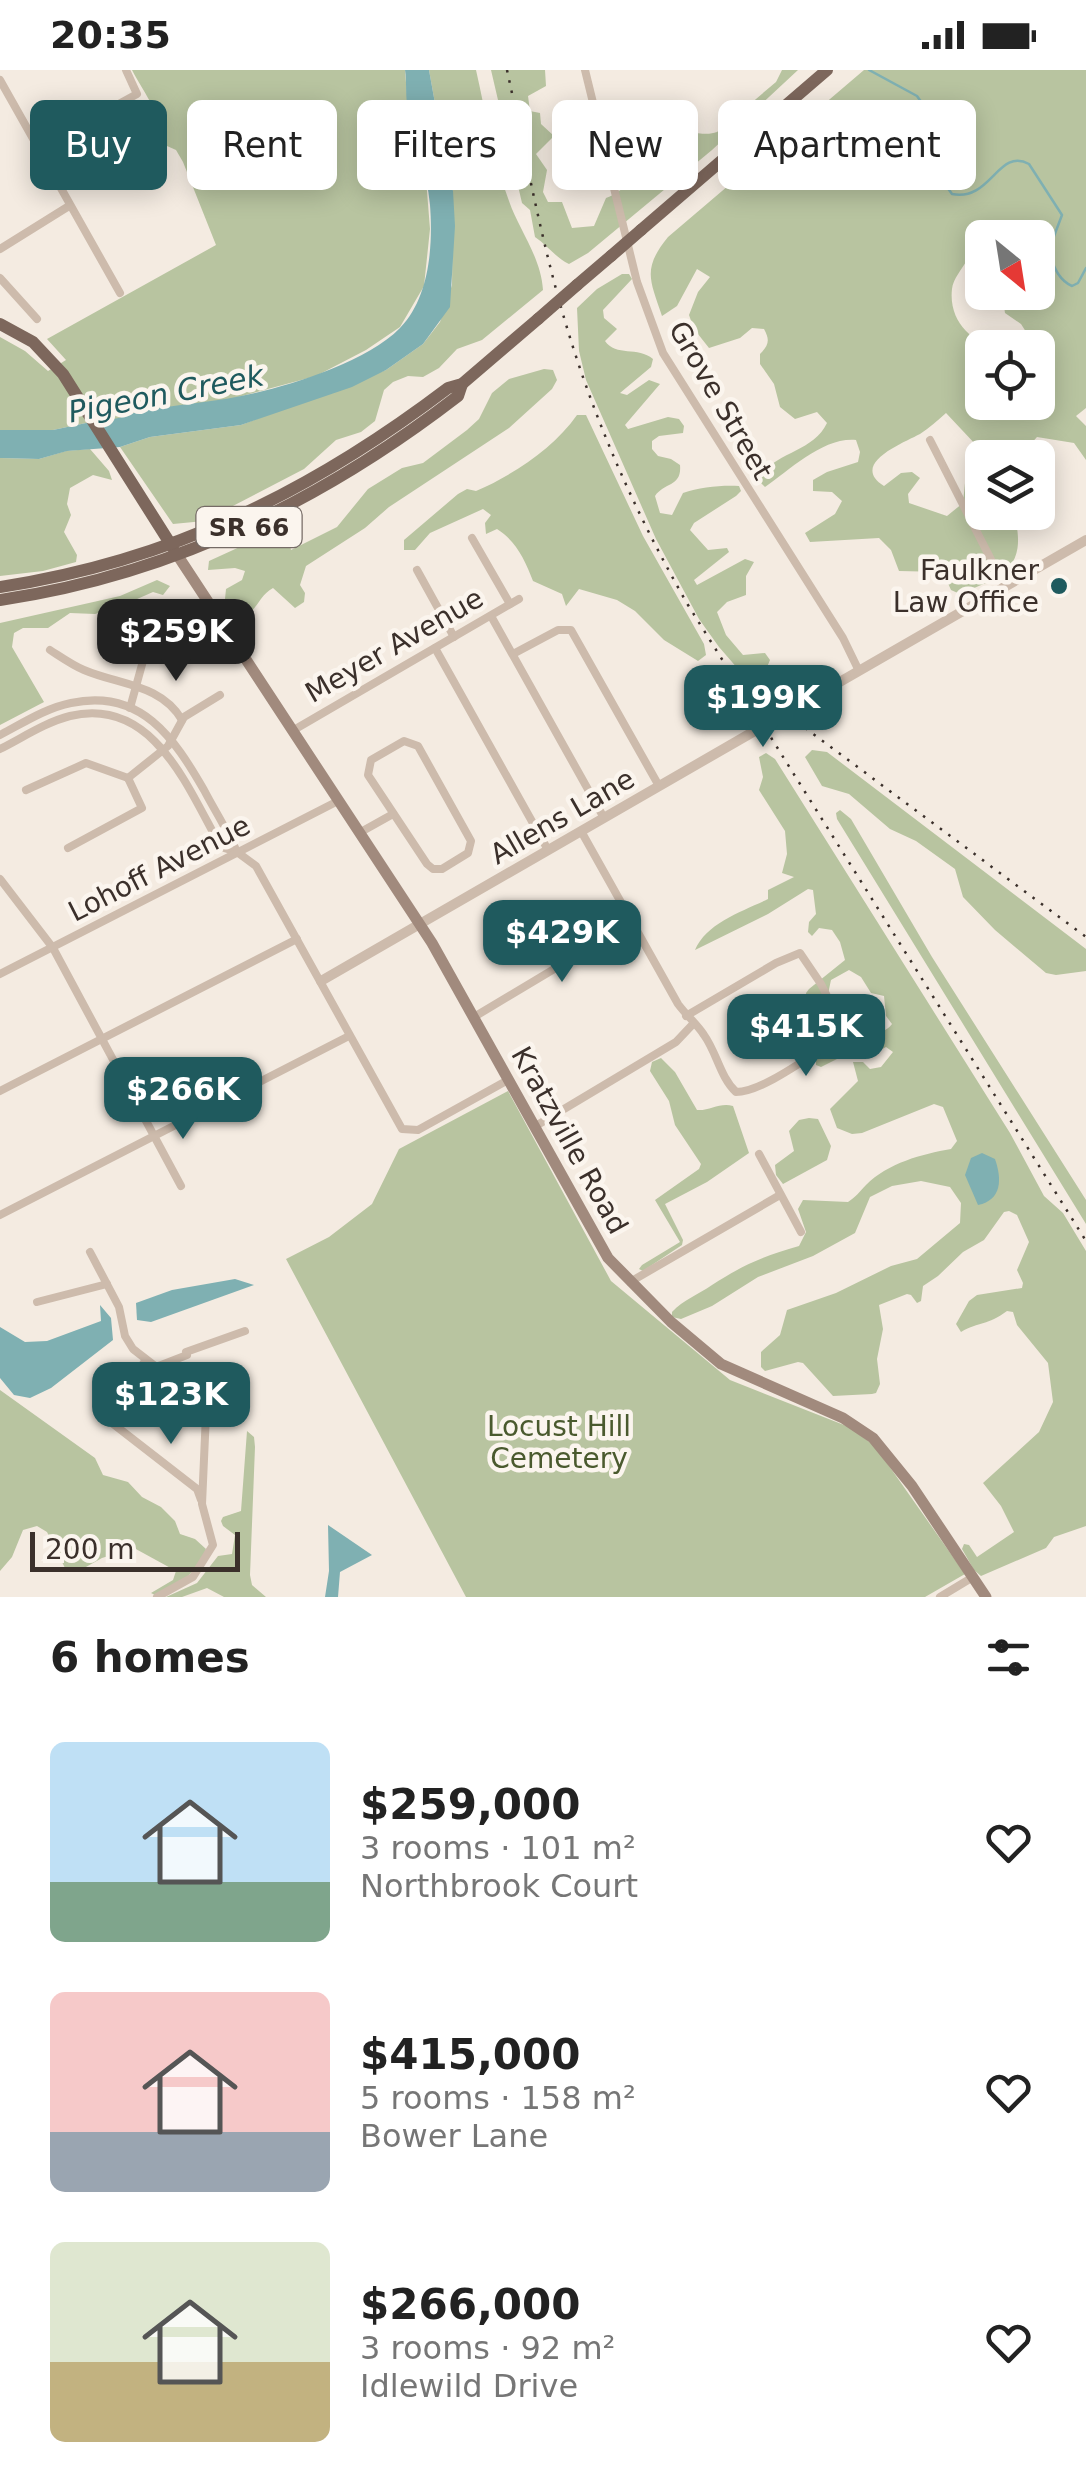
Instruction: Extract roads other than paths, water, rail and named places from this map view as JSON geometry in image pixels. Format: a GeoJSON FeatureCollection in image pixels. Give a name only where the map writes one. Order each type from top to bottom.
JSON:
{"type":"FeatureCollection","features":[{"type":"Feature","properties":{"kind":"main road","name":"SR 66"},"geometry":{"type":"LineString","coordinates":[[0,600],[68,588],[174,550],[308,483],[382,437],[448,388],[462,384],[827,70]]}},
{"type":"Feature","properties":{"kind":"main road"},"geometry":{"type":"LineString","coordinates":[[0,324],[33,342],[51,360],[174,550]]}},
{"type":"Feature","properties":{"kind":"main road","name":"SR 66"},"geometry":{"type":"LineString","coordinates":[[0,587],[174,550]]}},
{"type":"Feature","properties":{"kind":"main road","name":"Kratzville Road"},"geometry":{"type":"LineString","coordinates":[[174,550],[420,925],[600,1246],[630,1282],[720,1364],[843,1418],[873,1438],[902,1473],[986,1597]]}},
{"type":"Feature","properties":{"kind":"street"},"geometry":{"type":"LineString","coordinates":[[126,70],[138,94],[127,100]]}},
{"type":"Feature","properties":{"kind":"street","name":"Grove Street"},"geometry":{"type":"LineString","coordinates":[[584,70],[643,304],[663,352],[843,638],[859,671]]}},
{"type":"Feature","properties":{"kind":"street"},"geometry":{"type":"LineString","coordinates":[[0,80],[30,135]]}},
{"type":"Feature","properties":{"kind":"street"},"geometry":{"type":"LineString","coordinates":[[60,190],[120,293]]}},
{"type":"Feature","properties":{"kind":"street"},"geometry":{"type":"LineString","coordinates":[[0,249],[69,206]]}},
{"type":"Feature","properties":{"kind":"street"},"geometry":{"type":"LineString","coordinates":[[0,278],[37,319]]}},
{"type":"Feature","properties":{"kind":"street"},"geometry":{"type":"LineString","coordinates":[[930,440],[1005,587]]}},
{"type":"Feature","properties":{"kind":"street","name":"Meyer Avenue"},"geometry":{"type":"LineString","coordinates":[[292,731],[515,601],[472,538]]}},
{"type":"Feature","properties":{"kind":"street","name":"Allens Lane"},"geometry":{"type":"LineString","coordinates":[[321,981],[1086,540]]}},
{"type":"Feature","properties":{"kind":"street"},"geometry":{"type":"LineString","coordinates":[[416,570],[454,637]]}},
{"type":"Feature","properties":{"kind":"street"},"geometry":{"type":"LineString","coordinates":[[492,616],[604,818]]}},
{"type":"Feature","properties":{"kind":"street"},"geometry":{"type":"LineString","coordinates":[[513,654],[565,628],[573,632],[659,786]]}},
{"type":"Feature","properties":{"kind":"street"},"geometry":{"type":"LineString","coordinates":[[130,708],[150,632]]}},
{"type":"Feature","properties":{"kind":"street"},"geometry":{"type":"LineString","coordinates":[[435,648],[548,850]]}},
{"type":"Feature","properties":{"kind":"street"},"geometry":{"type":"LineString","coordinates":[[50,650],[83,670],[136,686],[167,701],[182,720]]}},
{"type":"Feature","properties":{"kind":"street"},"geometry":{"type":"LineString","coordinates":[[128,778],[164,749],[182,720],[220,695]]}},
{"type":"Feature","properties":{"kind":"street"},"geometry":{"type":"LineString","coordinates":[[0,735],[71,703],[94,701],[130,708],[172,738],[237,852]]}},
{"type":"Feature","properties":{"kind":"street"},"geometry":{"type":"LineString","coordinates":[[0,749],[60,720],[94,714],[133,723],[164,749],[220,847],[237,852],[256,866],[402,1129],[418,1130],[508,1080]]}},
{"type":"Feature","properties":{"kind":"street"},"geometry":{"type":"LineString","coordinates":[[413,742],[470,839],[469,851],[442,869],[431,868],[392,814],[368,775],[368,765],[400,743],[413,742]]}},
{"type":"Feature","properties":{"kind":"street"},"geometry":{"type":"LineString","coordinates":[[26,790],[86,763],[128,778],[142,808],[68,848]]}},
{"type":"Feature","properties":{"kind":"street","name":"Lohoff Avenue"},"geometry":{"type":"LineString","coordinates":[[0,974],[338,801]]}},
{"type":"Feature","properties":{"kind":"street"},"geometry":{"type":"LineString","coordinates":[[359,833],[392,814]]}},
{"type":"Feature","properties":{"kind":"street"},"geometry":{"type":"LineString","coordinates":[[581,831],[686,1016],[704,1035],[736,1092],[764,1082],[842,1033],[842,1025],[805,956],[796,953],[686,1016]]}},
{"type":"Feature","properties":{"kind":"street"},"geometry":{"type":"LineString","coordinates":[[0,879],[52,948],[181,1186]]}},
{"type":"Feature","properties":{"kind":"street"},"geometry":{"type":"LineString","coordinates":[[474,1017],[631,923]]}},
{"type":"Feature","properties":{"kind":"street"},"geometry":{"type":"LineString","coordinates":[[0,1091],[297,939]]}},
{"type":"Feature","properties":{"kind":"street"},"geometry":{"type":"LineString","coordinates":[[534,1127],[676,1042],[693,1024]]}},
{"type":"Feature","properties":{"kind":"street"},"geometry":{"type":"LineString","coordinates":[[0,1216],[349,1036]]}},
{"type":"Feature","properties":{"kind":"street"},"geometry":{"type":"LineString","coordinates":[[760,1154],[802,1232]]}},
{"type":"Feature","properties":{"kind":"street"},"geometry":{"type":"LineString","coordinates":[[630,1282],[780,1195]]}},
{"type":"Feature","properties":{"kind":"street"},"geometry":{"type":"LineString","coordinates":[[90,1252],[121,1314],[127,1340],[195,1398],[206,1414],[202,1504]]}},
{"type":"Feature","properties":{"kind":"street"},"geometry":{"type":"LineString","coordinates":[[37,1302],[107,1284]]}},
{"type":"Feature","properties":{"kind":"street"},"geometry":{"type":"LineString","coordinates":[[156,1367],[245,1332]]}},
{"type":"Feature","properties":{"kind":"street"},"geometry":{"type":"LineString","coordinates":[[146,1360],[102,1416],[197,1488],[213,1538],[212,1550],[193,1577],[157,1597]]}},
{"type":"Feature","properties":{"kind":"street"},"geometry":{"type":"LineString","coordinates":[[940,1597],[973,1577]]}},
{"type":"Feature","properties":{"kind":"water"},"geometry":{"type":"Polygon","coordinates":[[[405,70],[429,70],[434,100],[407,100],[405,70]]]}},
{"type":"Feature","properties":{"kind":"water"},"geometry":{"type":"Polygon","coordinates":[[[453,191],[450,307],[423,344],[386,370],[352,387],[241,425],[150,437],[120,447],[67,451],[39,459],[0,458],[0,430],[53,430],[272,389],[352,360],[387,340],[410,315],[423,286],[431,237],[428,192],[453,191]]]}},
{"type":"Feature","properties":{"kind":"water"},"geometry":{"type":"Polygon","coordinates":[[[982,1153],[995,1159],[999,1181],[992,1199],[978,1205],[965,1175],[971,1158],[982,1153]]]}},
{"type":"Feature","properties":{"kind":"water"},"geometry":{"type":"Polygon","coordinates":[[[235,1279],[254,1285],[151,1322],[137,1320],[136,1303],[172,1290],[235,1279]]]}},
{"type":"Feature","properties":{"kind":"water"},"geometry":{"type":"Polygon","coordinates":[[[100,1305],[111,1318],[113,1340],[51,1388],[30,1398],[14,1395],[0,1378],[0,1327],[25,1342],[47,1341],[101,1321],[100,1305]]]}},
{"type":"Feature","properties":{"kind":"water"},"geometry":{"type":"Polygon","coordinates":[[[328,1525],[372,1555],[340,1572],[338,1597],[325,1597],[328,1525]]]}},
{"type":"Feature","properties":{"kind":"waterway"},"geometry":{"type":"LineString","coordinates":[[869,70],[917,96],[924,106],[926,148],[932,166],[952,194],[976,190],[1009,163],[1029,164],[1062,215],[1048,252],[1057,272],[1072,286],[1086,268]]}},
{"type":"Feature","properties":{"kind":"railway"},"geometry":{"type":"LineString","coordinates":[[507,70],[542,234],[579,367],[652,539],[688,605],[1086,1241]]}},
{"type":"Feature","properties":{"kind":"railway"},"geometry":{"type":"LineString","coordinates":[[740,675],[785,713],[1086,937]]}},
{"type":"Feature","properties":{"kind":"place","name":"Faulkner Law Office"},"geometry":{"type":"Point","coordinates":[1059,586]}},
{"type":"Feature","properties":{"kind":"water label","name":"Pigeon Creek"},"geometry":{"type":"Point","coordinates":[166,394]}},
{"type":"Feature","properties":{"kind":"park label","name":"Locust Hill Cemetery"},"geometry":{"type":"Point","coordinates":[559,1442]}}]}
